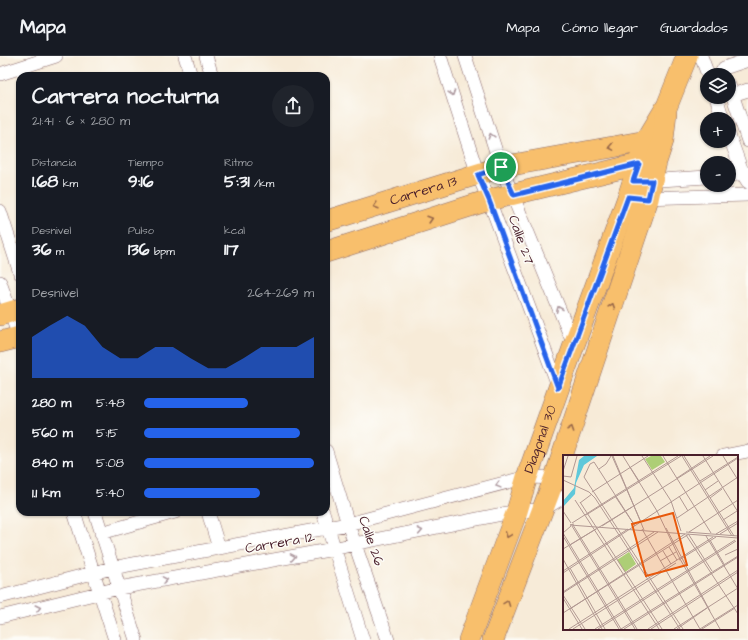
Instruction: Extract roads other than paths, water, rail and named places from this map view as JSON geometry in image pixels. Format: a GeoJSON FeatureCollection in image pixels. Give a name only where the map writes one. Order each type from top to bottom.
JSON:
{"type":"FeatureCollection","features":[{"type":"Feature","properties":{"kind":"main road","name":"Diagonal 30"},"geometry":{"type":"LineString","coordinates":[[566,455],[654,141],[687,56]]}},
{"type":"Feature","properties":{"kind":"main road","name":"Carrera 13"},"geometry":{"type":"LineString","coordinates":[[330,220],[501,167],[654,141]]}},
{"type":"Feature","properties":{"kind":"main road","name":"Carrera 13"},"geometry":{"type":"LineString","coordinates":[[330,251],[489,200],[514,195],[643,181]]}},
{"type":"Feature","properties":{"kind":"main road","name":"Diagonal 30"},"geometry":{"type":"LineString","coordinates":[[469,640],[517,511],[527,477],[574,345],[643,181]]}},
{"type":"Feature","properties":{"kind":"main road","name":"Diagonal 30"},"geometry":{"type":"LineString","coordinates":[[494,640],[542,510],[559,478],[563,464]]}},
{"type":"Feature","properties":{"kind":"street"},"geometry":{"type":"LineString","coordinates":[[0,74],[56,56]]}},
{"type":"Feature","properties":{"kind":"street"},"geometry":{"type":"LineString","coordinates":[[184,56],[190,72]]}},
{"type":"Feature","properties":{"kind":"street"},"geometry":{"type":"LineString","coordinates":[[206,56],[211,72]]}},
{"type":"Feature","properties":{"kind":"street","name":"Calle 27"},"geometry":{"type":"LineString","coordinates":[[440,56],[478,175],[489,200],[558,388]]}},
{"type":"Feature","properties":{"kind":"street","name":"Calle 27"},"geometry":{"type":"LineString","coordinates":[[465,56],[501,167],[514,195],[574,345]]}},
{"type":"Feature","properties":{"kind":"street"},"geometry":{"type":"LineString","coordinates":[[702,56],[706,68]]}},
{"type":"Feature","properties":{"kind":"street"},"geometry":{"type":"LineString","coordinates":[[722,68],[748,60]]}},
{"type":"Feature","properties":{"kind":"street"},"geometry":{"type":"LineString","coordinates":[[736,91],[748,90]]}},
{"type":"Feature","properties":{"kind":"street"},"geometry":{"type":"LineString","coordinates":[[735,104],[748,142]]}},
{"type":"Feature","properties":{"kind":"street"},"geometry":{"type":"LineString","coordinates":[[734,148],[746,176],[736,175]]}},
{"type":"Feature","properties":{"kind":"street"},"geometry":{"type":"LineString","coordinates":[[643,181],[700,177]]}},
{"type":"Feature","properties":{"kind":"street"},"geometry":{"type":"LineString","coordinates":[[643,181],[748,195]]}},
{"type":"Feature","properties":{"kind":"street"},"geometry":{"type":"LineString","coordinates":[[0,211],[16,261]]}},
{"type":"Feature","properties":{"kind":"street"},"geometry":{"type":"LineString","coordinates":[[0,282],[10,312],[15,339]]}},
{"type":"Feature","properties":{"kind":"street"},"geometry":{"type":"LineString","coordinates":[[728,455],[748,451]]}},
{"type":"Feature","properties":{"kind":"street","name":"Calle 26"},"geometry":{"type":"LineString","coordinates":[[330,464],[354,544],[388,640]]}},
{"type":"Feature","properties":{"kind":"street","name":"Carrera 12"},"geometry":{"type":"LineString","coordinates":[[0,597],[112,568],[348,524],[527,477],[559,478]]}},
{"type":"Feature","properties":{"kind":"street","name":"Carrera 12"},"geometry":{"type":"LineString","coordinates":[[0,617],[119,588],[334,549],[517,511],[542,510],[563,498]]}},
{"type":"Feature","properties":{"kind":"street"},"geometry":{"type":"LineString","coordinates":[[75,516],[115,640]]}},
{"type":"Feature","properties":{"kind":"street"},"geometry":{"type":"LineString","coordinates":[[96,516],[136,640]]}},
{"type":"Feature","properties":{"kind":"street"},"geometry":{"type":"LineString","coordinates":[[101,533],[161,516]]}},
{"type":"Feature","properties":{"kind":"street"},"geometry":{"type":"LineString","coordinates":[[209,516],[219,548]]}},
{"type":"Feature","properties":{"kind":"street"},"geometry":{"type":"LineString","coordinates":[[324,516],[363,640]]}}]}
